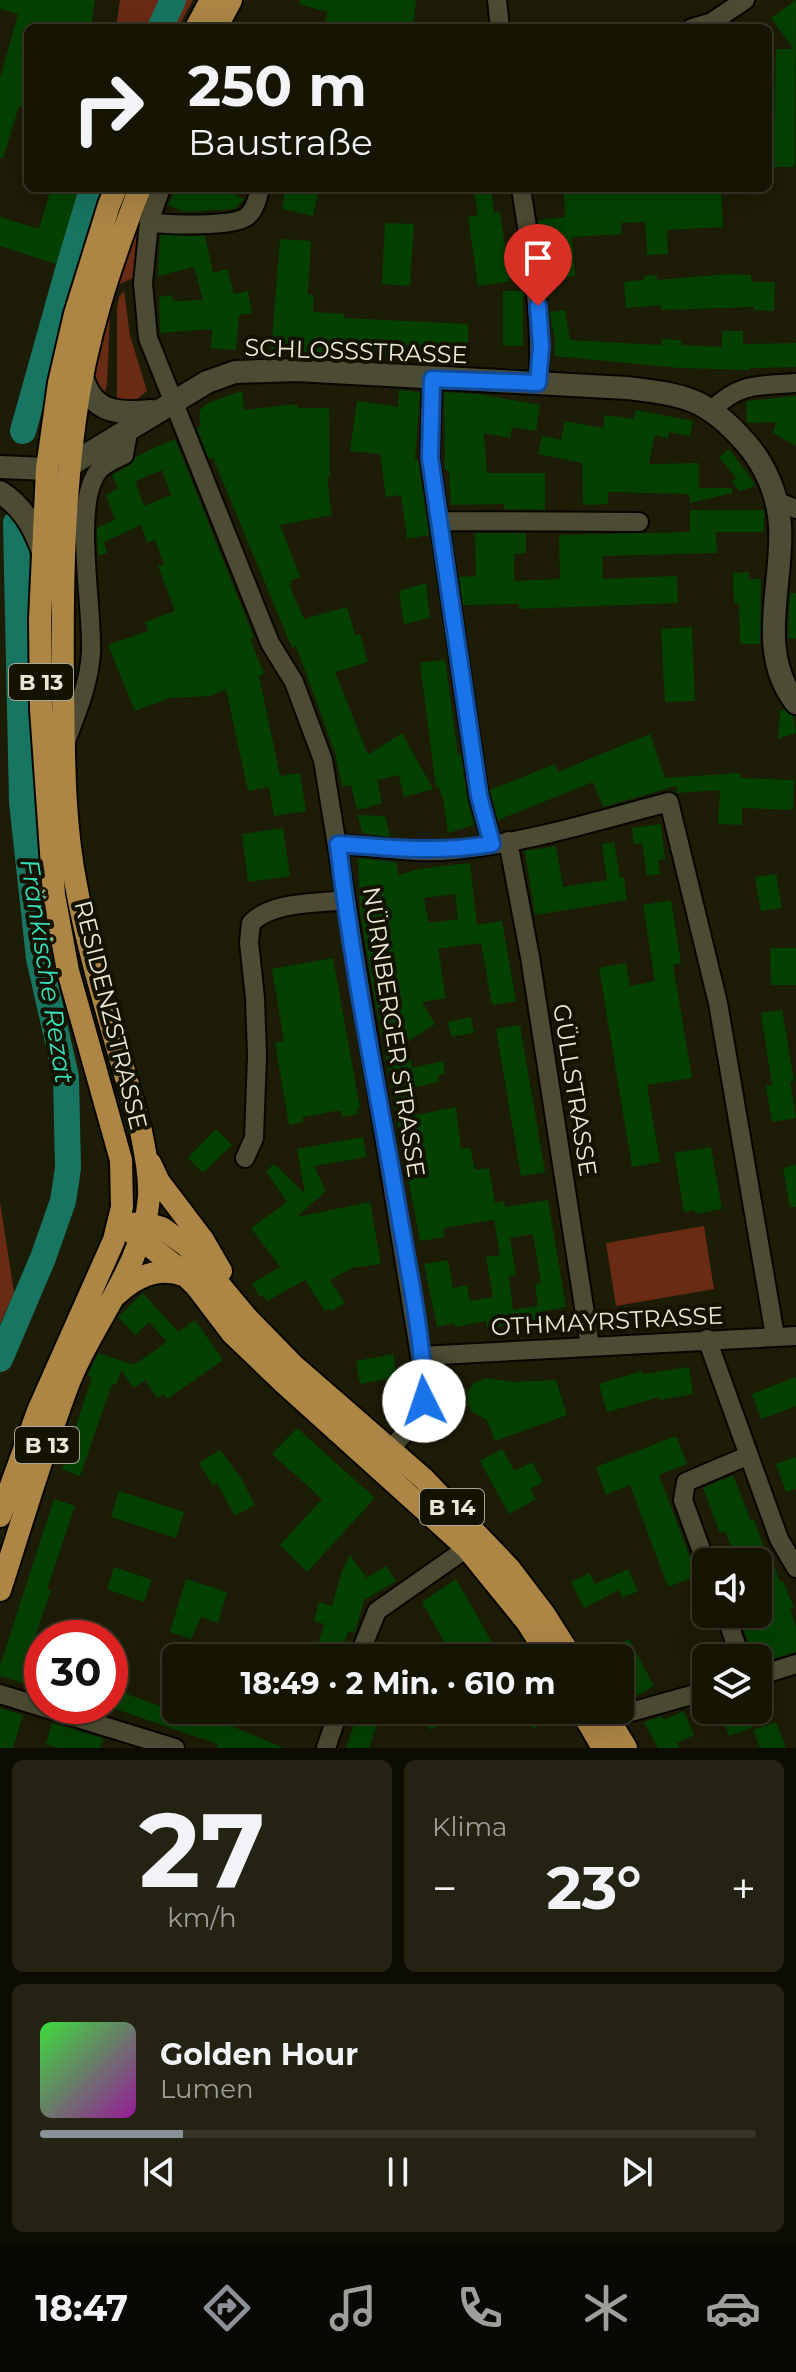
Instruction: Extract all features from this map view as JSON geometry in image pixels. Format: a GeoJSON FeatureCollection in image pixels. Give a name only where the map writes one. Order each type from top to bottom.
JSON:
{"type":"FeatureCollection","features":[{"type":"Feature","properties":{"kind":"main road"},"geometry":{"type":"LineString","coordinates":[[198,24],[211,0]]}},
{"type":"Feature","properties":{"kind":"main road"},"geometry":{"type":"LineString","coordinates":[[218,24],[231,0]]}},
{"type":"Feature","properties":{"kind":"main road","name":"RESIDENZSTRASSE"},"geometry":{"type":"LineString","coordinates":[[114,192],[75,314],[59,383],[47,469],[42,549],[41,709],[54,895],[68,971],[121,1160],[129,1228]]}},
{"type":"Feature","properties":{"kind":"main road","name":"RESIDENZSTRASSE"},"geometry":{"type":"LineString","coordinates":[[138,192],[110,265],[82,376],[70,465],[62,582],[64,747],[69,836],[76,885],[146,1155]]}},
{"type":"Feature","properties":{"kind":"main road","name":"B 13"},"geometry":{"type":"LineString","coordinates":[[0,1516],[44,1397],[129,1228],[149,1197],[146,1155]]}},
{"type":"Feature","properties":{"kind":"main road","name":"B 14"},"geometry":{"type":"LineString","coordinates":[[146,1155],[166,1193],[215,1259],[225,1289]]}},
{"type":"Feature","properties":{"kind":"main road","name":"B 13"},"geometry":{"type":"LineString","coordinates":[[0,1590],[65,1391],[107,1305],[129,1268],[129,1228]]}},
{"type":"Feature","properties":{"kind":"main road","name":"B 14"},"geometry":{"type":"LineString","coordinates":[[129,1228],[187,1277],[232,1333],[321,1418],[384,1458],[462,1517],[509,1568],[563,1644]]}},
{"type":"Feature","properties":{"kind":"main road","name":"B 14"},"geometry":{"type":"LineString","coordinates":[[129,1228],[175,1236],[225,1289],[248,1319],[384,1458],[461,1552],[527,1622],[541,1644]]}},
{"type":"Feature","properties":{"kind":"main road","name":"B 13"},"geometry":{"type":"LineString","coordinates":[[107,1305],[130,1284],[150,1274],[172,1272],[187,1277]]}},
{"type":"Feature","properties":{"kind":"main road"},"geometry":{"type":"LineString","coordinates":[[603,1728],[626,1748]]}},
{"type":"Feature","properties":{"kind":"street"},"geometry":{"type":"LineString","coordinates":[[497,0],[500,24]]}},
{"type":"Feature","properties":{"kind":"street"},"geometry":{"type":"LineString","coordinates":[[705,24],[745,0]]}},
{"type":"Feature","properties":{"kind":"street","name":"NÜRNBERGER STRASSE"},"geometry":{"type":"LineString","coordinates":[[160,192],[149,222],[143,283],[148,338],[165,406],[270,643],[294,682],[323,760],[338,844],[420,1356],[424,1401],[418,1416],[384,1458]]}},
{"type":"Feature","properties":{"kind":"street"},"geometry":{"type":"LineString","coordinates":[[149,222],[197,224],[247,217],[256,204],[259,192]]}},
{"type":"Feature","properties":{"kind":"street"},"geometry":{"type":"LineString","coordinates":[[522,192],[538,306],[541,346],[538,383]]}},
{"type":"Feature","properties":{"kind":"street","name":"SCHLOSSSTRASSE"},"geometry":{"type":"LineString","coordinates":[[70,465],[207,382],[235,372],[296,370],[627,388],[678,394],[712,410]]}},
{"type":"Feature","properties":{"kind":"street"},"geometry":{"type":"LineString","coordinates":[[82,376],[86,390],[105,408],[128,413],[165,406]]}},
{"type":"Feature","properties":{"kind":"street","name":"GÜLLSTRASSE"},"geometry":{"type":"LineString","coordinates":[[432,379],[430,458],[479,796],[500,842],[530,957],[590,1346]]}},
{"type":"Feature","properties":{"kind":"street"},"geometry":{"type":"LineString","coordinates":[[796,383],[744,387],[727,395],[712,410],[752,449],[786,505],[780,525],[773,635],[779,667],[796,703]]}},
{"type":"Feature","properties":{"kind":"street"},"geometry":{"type":"LineString","coordinates":[[64,747],[87,686],[91,652],[87,504],[99,469],[124,455],[129,427]]}},
{"type":"Feature","properties":{"kind":"street"},"geometry":{"type":"LineString","coordinates":[[0,467],[47,469],[70,465]]}},
{"type":"Feature","properties":{"kind":"street"},"geometry":{"type":"LineString","coordinates":[[0,492],[13,500],[33,525],[42,549]]}},
{"type":"Feature","properties":{"kind":"street"},"geometry":{"type":"LineString","coordinates":[[440,521],[639,522]]}},
{"type":"Feature","properties":{"kind":"street"},"geometry":{"type":"LineString","coordinates":[[338,844],[418,851],[454,850],[669,802],[718,1003],[775,1336]]}},
{"type":"Feature","properties":{"kind":"street"},"geometry":{"type":"LineString","coordinates":[[245,1158],[254,1138],[257,1056],[249,942],[251,923],[259,914],[273,909],[345,900]]}},
{"type":"Feature","properties":{"kind":"street","name":"OTHMAYRSTRASSE"},"geometry":{"type":"LineString","coordinates":[[420,1356],[796,1336]]}},
{"type":"Feature","properties":{"kind":"street"},"geometry":{"type":"LineString","coordinates":[[707,1339],[779,1539],[796,1568]]}},
{"type":"Feature","properties":{"kind":"street"},"geometry":{"type":"LineString","coordinates":[[701,1548],[683,1500],[686,1482],[747,1456]]}},
{"type":"Feature","properties":{"kind":"street"},"geometry":{"type":"LineString","coordinates":[[364,1644],[377,1611],[461,1552]]}},
{"type":"Feature","properties":{"kind":"street"},"geometry":{"type":"LineString","coordinates":[[772,1672],[796,1664]]}},
{"type":"Feature","properties":{"kind":"street"},"geometry":{"type":"LineString","coordinates":[[0,1694],[175,1748]]}},
{"type":"Feature","properties":{"kind":"street"},"geometry":{"type":"LineString","coordinates":[[603,1728],[620,1715],[692,1695]]}},
{"type":"Feature","properties":{"kind":"street"},"geometry":{"type":"LineString","coordinates":[[326,1748],[334,1724]]}},
{"type":"Feature","properties":{"kind":"shaded area"},"geometry":{"type":"Polygon","coordinates":[[[120,0],[193,0],[180,24],[117,24],[120,0]]]}},
{"type":"Feature","properties":{"kind":"shaded area"},"geometry":{"type":"Polygon","coordinates":[[[147,192],[150,192],[135,277],[118,285],[110,313],[104,395],[93,387],[95,362],[113,286],[147,192]]]}},
{"type":"Feature","properties":{"kind":"shaded area"},"geometry":{"type":"Polygon","coordinates":[[[124,291],[130,336],[147,391],[135,401],[120,402],[117,397],[117,309],[119,297],[124,291]]]}},
{"type":"Feature","properties":{"kind":"shaded area"},"geometry":{"type":"Polygon","coordinates":[[[0,1202],[14,1293],[0,1324],[0,1202]]]}},
{"type":"Feature","properties":{"kind":"shaded area"},"geometry":{"type":"Polygon","coordinates":[[[704,1226],[714,1289],[616,1306],[606,1243],[704,1226]]]}},
{"type":"Feature","properties":{"kind":"building"},"geometry":{"type":"Polygon","coordinates":[[[0,0],[95,0],[92,24],[24,24],[24,107],[19,106],[3,158],[0,158],[0,78],[18,14],[0,9],[0,0]]]}},
{"type":"Feature","properties":{"kind":"building"},"geometry":{"type":"Polygon","coordinates":[[[300,0],[416,0],[413,24],[325,24],[327,12],[299,4],[300,0]]]}},
{"type":"Feature","properties":{"kind":"building"},"geometry":{"type":"Polygon","coordinates":[[[796,0],[795,167],[773,167],[776,49],[794,49],[771,18],[796,0]]]}},
{"type":"Feature","properties":{"kind":"building"},"geometry":{"type":"Polygon","coordinates":[[[50,192],[78,192],[56,264],[0,246],[0,217],[39,229],[50,192]]]}},
{"type":"Feature","properties":{"kind":"building"},"geometry":{"type":"Polygon","coordinates":[[[174,192],[229,192],[244,199],[235,209],[184,212],[168,205],[174,192]]]}},
{"type":"Feature","properties":{"kind":"building"},"geometry":{"type":"Polygon","coordinates":[[[285,192],[318,192],[313,216],[282,209],[285,192]]]}},
{"type":"Feature","properties":{"kind":"building"},"geometry":{"type":"Polygon","coordinates":[[[474,192],[491,192],[494,213],[500,212],[510,281],[478,286],[468,217],[478,215],[474,192]]]}},
{"type":"Feature","properties":{"kind":"building"},"geometry":{"type":"Polygon","coordinates":[[[564,192],[721,192],[723,227],[667,230],[668,254],[647,255],[645,222],[621,223],[622,234],[572,237],[575,276],[547,279],[538,220],[565,217],[564,192]]]}},
{"type":"Feature","properties":{"kind":"building"},"geometry":{"type":"Polygon","coordinates":[[[385,223],[414,224],[410,286],[382,284],[385,223]]]}},
{"type":"Feature","properties":{"kind":"building"},"geometry":{"type":"Polygon","coordinates":[[[160,235],[205,236],[213,273],[227,269],[234,294],[248,291],[252,313],[239,315],[236,350],[211,348],[212,329],[160,333],[159,297],[172,295],[173,301],[203,300],[194,267],[158,276],[160,235]]]}},
{"type":"Feature","properties":{"kind":"building"},"geometry":{"type":"Polygon","coordinates":[[[280,239],[311,241],[308,295],[314,295],[313,312],[344,314],[344,318],[468,324],[468,361],[271,352],[280,239]]]}},
{"type":"Feature","properties":{"kind":"building"},"geometry":{"type":"Polygon","coordinates":[[[657,275],[657,280],[751,275],[751,282],[775,282],[774,311],[754,310],[754,307],[661,310],[661,305],[626,308],[624,282],[657,275]]]}},
{"type":"Feature","properties":{"kind":"building"},"geometry":{"type":"Polygon","coordinates":[[[503,291],[523,291],[523,346],[503,346],[503,291]]]}},
{"type":"Feature","properties":{"kind":"building"},"geometry":{"type":"Polygon","coordinates":[[[565,310],[570,340],[661,345],[662,339],[681,340],[681,345],[722,347],[722,331],[743,331],[743,344],[796,343],[796,367],[750,370],[680,368],[554,356],[550,312],[565,310]]]}},
{"type":"Feature","properties":{"kind":"building"},"geometry":{"type":"Polygon","coordinates":[[[399,390],[420,392],[415,460],[418,460],[429,535],[407,539],[401,495],[386,497],[380,454],[350,451],[357,401],[398,407],[399,390]]]}},
{"type":"Feature","properties":{"kind":"building"},"geometry":{"type":"Polygon","coordinates":[[[242,391],[244,410],[297,404],[298,408],[329,408],[330,477],[327,478],[332,515],[280,525],[300,577],[290,581],[292,584],[289,585],[304,619],[347,607],[355,635],[360,634],[368,662],[335,672],[368,755],[402,733],[433,789],[404,797],[399,775],[377,780],[382,803],[357,810],[351,785],[342,787],[335,752],[296,646],[292,648],[213,458],[209,459],[197,428],[200,426],[200,410],[208,403],[242,391]]]}},
{"type":"Feature","properties":{"kind":"building"},"geometry":{"type":"Polygon","coordinates":[[[444,392],[478,394],[540,405],[536,431],[512,427],[510,438],[484,433],[487,473],[545,473],[545,510],[504,509],[504,504],[451,505],[449,470],[445,470],[444,392]]]}},
{"type":"Feature","properties":{"kind":"building"},"geometry":{"type":"Polygon","coordinates":[[[796,396],[796,446],[773,433],[776,422],[747,423],[746,401],[796,396]]]}},
{"type":"Feature","properties":{"kind":"building"},"geometry":{"type":"Polygon","coordinates":[[[636,410],[693,421],[690,436],[669,432],[668,438],[655,435],[649,464],[699,463],[699,488],[732,488],[732,493],[690,503],[689,494],[608,492],[608,504],[583,505],[582,463],[538,454],[542,436],[561,440],[565,421],[603,428],[605,415],[634,419],[636,410]]]}},
{"type":"Feature","properties":{"kind":"building"},"geometry":{"type":"Polygon","coordinates":[[[175,439],[254,638],[250,639],[264,674],[259,676],[280,776],[300,773],[306,811],[274,816],[269,787],[248,791],[226,689],[210,696],[170,698],[135,711],[108,645],[148,631],[145,622],[175,611],[158,566],[164,564],[155,540],[147,543],[141,525],[104,542],[107,553],[98,556],[97,528],[115,520],[106,495],[118,488],[112,475],[153,448],[175,439]],[[162,470],[135,481],[144,506],[171,495],[162,470]]]}},
{"type":"Feature","properties":{"kind":"building"},"geometry":{"type":"Polygon","coordinates":[[[729,449],[755,484],[750,488],[739,491],[732,481],[736,478],[719,457],[729,449]]]}},
{"type":"Feature","properties":{"kind":"building"},"geometry":{"type":"Polygon","coordinates":[[[690,510],[764,510],[764,532],[716,532],[717,553],[602,556],[603,579],[677,576],[678,603],[519,609],[519,604],[463,605],[459,577],[476,576],[475,533],[526,533],[526,553],[514,554],[514,581],[560,579],[559,535],[690,532],[690,510]]]}},
{"type":"Feature","properties":{"kind":"building"},"geometry":{"type":"Polygon","coordinates":[[[749,572],[749,579],[761,579],[760,644],[740,644],[739,603],[734,603],[733,573],[749,572]]]}},
{"type":"Feature","properties":{"kind":"building"},"geometry":{"type":"Polygon","coordinates":[[[426,583],[430,618],[404,624],[399,591],[426,583]]]}},
{"type":"Feature","properties":{"kind":"building"},"geometry":{"type":"Polygon","coordinates":[[[790,593],[796,593],[796,639],[788,638],[790,593]]]}},
{"type":"Feature","properties":{"kind":"building"},"geometry":{"type":"Polygon","coordinates":[[[692,627],[695,701],[665,702],[661,629],[692,627]]]}},
{"type":"Feature","properties":{"kind":"building"},"geometry":{"type":"Polygon","coordinates":[[[445,659],[458,755],[461,754],[474,825],[448,833],[443,799],[439,787],[436,788],[420,663],[445,659]]]}},
{"type":"Feature","properties":{"kind":"building"},"geometry":{"type":"Polygon","coordinates":[[[784,709],[793,716],[796,733],[778,739],[780,711],[784,709]]]}},
{"type":"Feature","properties":{"kind":"building"},"geometry":{"type":"Polygon","coordinates":[[[650,734],[665,778],[740,773],[741,778],[794,780],[793,810],[742,808],[742,825],[718,824],[720,790],[677,793],[676,786],[603,807],[593,782],[498,820],[490,790],[555,764],[558,772],[650,734]]]}},
{"type":"Feature","properties":{"kind":"building"},"geometry":{"type":"Polygon","coordinates":[[[358,815],[385,816],[390,837],[362,833],[358,815]]]}},
{"type":"Feature","properties":{"kind":"building"},"geometry":{"type":"Polygon","coordinates":[[[661,824],[665,859],[658,860],[660,874],[647,876],[642,843],[634,844],[632,828],[661,824]]]}},
{"type":"Feature","properties":{"kind":"building"},"geometry":{"type":"Polygon","coordinates":[[[283,828],[290,876],[248,882],[242,834],[283,828]]]}},
{"type":"Feature","properties":{"kind":"building"},"geometry":{"type":"Polygon","coordinates":[[[614,842],[627,900],[535,915],[525,851],[556,846],[563,887],[607,880],[602,844],[614,842]]]}},
{"type":"Feature","properties":{"kind":"building"},"geometry":{"type":"Polygon","coordinates":[[[358,858],[396,862],[399,875],[419,869],[470,863],[477,925],[502,921],[516,1001],[492,1005],[481,943],[438,949],[446,998],[422,1002],[435,1024],[407,1042],[412,1068],[443,1061],[445,1074],[438,1075],[439,1082],[411,1088],[417,1115],[456,1107],[461,1149],[470,1147],[475,1170],[489,1168],[495,1203],[504,1201],[505,1207],[548,1200],[566,1307],[539,1312],[542,1326],[526,1329],[526,1323],[487,1328],[486,1321],[437,1327],[424,1264],[448,1260],[453,1288],[467,1285],[470,1301],[493,1297],[486,1257],[500,1255],[494,1220],[443,1228],[445,1237],[420,1241],[360,910],[358,858]],[[455,894],[424,898],[429,923],[458,919],[455,894]],[[533,1234],[510,1238],[516,1275],[509,1276],[513,1310],[538,1306],[535,1284],[541,1283],[533,1234]]]}},
{"type":"Feature","properties":{"kind":"building"},"geometry":{"type":"Polygon","coordinates":[[[776,874],[782,908],[761,911],[755,877],[776,874]]]}},
{"type":"Feature","properties":{"kind":"building"},"geometry":{"type":"Polygon","coordinates":[[[671,900],[681,963],[673,965],[692,1078],[647,1085],[660,1162],[632,1167],[599,968],[626,963],[630,986],[655,981],[643,905],[671,900]]]}},
{"type":"Feature","properties":{"kind":"building"},"geometry":{"type":"Polygon","coordinates":[[[770,948],[796,948],[796,985],[771,985],[770,948]]]}},
{"type":"Feature","properties":{"kind":"building"},"geometry":{"type":"Polygon","coordinates":[[[333,958],[360,1108],[357,1109],[358,1114],[342,1117],[341,1111],[335,1111],[303,1117],[303,1122],[289,1125],[275,1043],[284,1041],[272,969],[333,958]]]}},
{"type":"Feature","properties":{"kind":"building"},"geometry":{"type":"Polygon","coordinates":[[[782,1010],[794,1081],[790,1082],[796,1118],[772,1122],[766,1086],[772,1085],[761,1013],[782,1010]]]}},
{"type":"Feature","properties":{"kind":"building"},"geometry":{"type":"Polygon","coordinates":[[[471,1017],[474,1033],[451,1037],[448,1022],[471,1017]]]}},
{"type":"Feature","properties":{"kind":"building"},"geometry":{"type":"Polygon","coordinates":[[[520,1025],[545,1172],[521,1176],[496,1029],[520,1025]]]}},
{"type":"Feature","properties":{"kind":"building"},"geometry":{"type":"Polygon","coordinates":[[[216,1129],[232,1145],[203,1173],[188,1158],[216,1129]]]}},
{"type":"Feature","properties":{"kind":"building"},"geometry":{"type":"Polygon","coordinates":[[[363,1137],[367,1157],[314,1166],[326,1191],[297,1217],[370,1202],[381,1264],[352,1268],[330,1280],[345,1303],[332,1311],[330,1308],[325,1311],[305,1280],[267,1301],[263,1295],[260,1297],[252,1284],[280,1267],[251,1228],[287,1202],[266,1171],[274,1164],[305,1194],[297,1149],[363,1137]]]}},
{"type":"Feature","properties":{"kind":"building"},"geometry":{"type":"Polygon","coordinates":[[[711,1147],[722,1209],[695,1214],[695,1210],[684,1212],[674,1153],[711,1147]]]}},
{"type":"Feature","properties":{"kind":"building"},"geometry":{"type":"Polygon","coordinates":[[[796,1165],[796,1207],[790,1207],[783,1168],[796,1165]]]}},
{"type":"Feature","properties":{"kind":"building"},"geometry":{"type":"Polygon","coordinates":[[[143,1293],[178,1332],[195,1320],[223,1360],[167,1399],[164,1394],[157,1398],[145,1380],[134,1388],[121,1370],[116,1385],[112,1384],[80,1476],[62,1469],[92,1377],[87,1376],[98,1353],[134,1365],[166,1341],[149,1322],[135,1335],[118,1317],[143,1293]]]}},
{"type":"Feature","properties":{"kind":"building"},"geometry":{"type":"Polygon","coordinates":[[[393,1354],[397,1377],[360,1384],[356,1361],[393,1354]]]}},
{"type":"Feature","properties":{"kind":"building"},"geometry":{"type":"Polygon","coordinates":[[[689,1367],[693,1394],[659,1400],[659,1397],[607,1412],[599,1384],[642,1371],[643,1374],[689,1367]]]}},
{"type":"Feature","properties":{"kind":"building"},"geometry":{"type":"Polygon","coordinates":[[[796,1377],[796,1406],[761,1419],[752,1394],[796,1377]]]}},
{"type":"Feature","properties":{"kind":"building"},"geometry":{"type":"Polygon","coordinates":[[[486,1378],[514,1382],[556,1380],[567,1415],[495,1441],[487,1420],[471,1411],[468,1403],[467,1392],[474,1383],[486,1378]]]}},
{"type":"Feature","properties":{"kind":"building"},"geometry":{"type":"Polygon","coordinates":[[[297,1428],[375,1498],[307,1572],[280,1545],[322,1499],[272,1454],[297,1428]]]}},
{"type":"Feature","properties":{"kind":"building"},"geometry":{"type":"Polygon","coordinates":[[[676,1436],[687,1464],[659,1475],[692,1563],[692,1578],[668,1587],[630,1485],[606,1495],[596,1467],[676,1436]]]}},
{"type":"Feature","properties":{"kind":"building"},"geometry":{"type":"Polygon","coordinates":[[[502,1449],[515,1471],[532,1462],[543,1482],[530,1489],[536,1499],[509,1514],[480,1461],[502,1449]]]}},
{"type":"Feature","properties":{"kind":"building"},"geometry":{"type":"Polygon","coordinates":[[[220,1450],[241,1478],[255,1505],[235,1516],[217,1483],[213,1485],[199,1463],[220,1450]]]}},
{"type":"Feature","properties":{"kind":"building"},"geometry":{"type":"Polygon","coordinates":[[[796,1457],[796,1489],[786,1492],[776,1464],[796,1457]]]}},
{"type":"Feature","properties":{"kind":"building"},"geometry":{"type":"Polygon","coordinates":[[[733,1475],[764,1548],[732,1548],[725,1531],[720,1533],[703,1488],[733,1475]]]}},
{"type":"Feature","properties":{"kind":"building"},"geometry":{"type":"Polygon","coordinates":[[[119,1491],[184,1512],[176,1538],[111,1517],[119,1491]]]}},
{"type":"Feature","properties":{"kind":"building"},"geometry":{"type":"Polygon","coordinates":[[[54,1499],[75,1506],[47,1589],[51,1590],[41,1620],[24,1620],[24,1683],[0,1676],[0,1666],[54,1499]]]}},
{"type":"Feature","properties":{"kind":"building"},"geometry":{"type":"Polygon","coordinates":[[[350,1555],[367,1578],[386,1566],[396,1581],[364,1600],[355,1633],[348,1631],[344,1644],[318,1644],[324,1624],[314,1621],[319,1602],[332,1606],[350,1555]]]}},
{"type":"Feature","properties":{"kind":"building"},"geometry":{"type":"Polygon","coordinates":[[[772,1561],[794,1608],[790,1609],[796,1627],[796,1652],[772,1659],[772,1644],[748,1644],[743,1628],[772,1628],[772,1561]]]}},
{"type":"Feature","properties":{"kind":"building"},"geometry":{"type":"Polygon","coordinates":[[[114,1567],[152,1580],[144,1602],[107,1589],[114,1567]]]}},
{"type":"Feature","properties":{"kind":"building"},"geometry":{"type":"Polygon","coordinates":[[[628,1569],[638,1591],[622,1598],[619,1590],[584,1608],[571,1582],[590,1573],[595,1584],[628,1569]]]}},
{"type":"Feature","properties":{"kind":"building"},"geometry":{"type":"Polygon","coordinates":[[[186,1579],[227,1592],[218,1623],[201,1617],[191,1639],[170,1632],[186,1579]]]}},
{"type":"Feature","properties":{"kind":"building"},"geometry":{"type":"Polygon","coordinates":[[[456,1579],[493,1644],[445,1644],[422,1602],[456,1579]]]}},
{"type":"Feature","properties":{"kind":"building"},"geometry":{"type":"Polygon","coordinates":[[[634,1648],[654,1686],[634,1697],[634,1648]]]}},
{"type":"Feature","properties":{"kind":"building"},"geometry":{"type":"Polygon","coordinates":[[[128,1694],[162,1707],[162,1724],[227,1724],[284,1748],[217,1748],[218,1744],[128,1713],[128,1694]]]}},
{"type":"Feature","properties":{"kind":"building"},"geometry":{"type":"Polygon","coordinates":[[[0,1708],[23,1715],[13,1748],[0,1748],[0,1708]]]}},
{"type":"Feature","properties":{"kind":"building"},"geometry":{"type":"Polygon","coordinates":[[[684,1711],[694,1735],[677,1743],[680,1748],[658,1748],[644,1722],[662,1716],[664,1720],[684,1711]]]}},
{"type":"Feature","properties":{"kind":"building"},"geometry":{"type":"Polygon","coordinates":[[[776,1722],[786,1748],[760,1748],[753,1730],[776,1722]]]}},
{"type":"Feature","properties":{"kind":"building"},"geometry":{"type":"Polygon","coordinates":[[[52,1724],[103,1738],[100,1748],[58,1748],[46,1744],[52,1724]]]}},
{"type":"Feature","properties":{"kind":"building"},"geometry":{"type":"Polygon","coordinates":[[[354,1724],[377,1724],[369,1748],[346,1748],[354,1724]]]}},
{"type":"Feature","properties":{"kind":"building"},"geometry":{"type":"Polygon","coordinates":[[[725,1724],[751,1724],[752,1728],[729,1736],[725,1724]]]}},
{"type":"Feature","properties":{"kind":"waterway","name":"Fränkische Rezat"},"geometry":{"type":"LineString","coordinates":[[162,24],[173,0]]}},
{"type":"Feature","properties":{"kind":"waterway","name":"Fränkische Rezat"},"geometry":{"type":"LineString","coordinates":[[23,431],[90,192]]}},
{"type":"Feature","properties":{"kind":"waterway","name":"Fränkische Rezat"},"geometry":{"type":"LineString","coordinates":[[0,1359],[43,1258],[63,1201],[68,1168],[66,1077],[39,958],[22,802],[16,523]]}},
{"type":"Feature","properties":{"kind":"route"},"geometry":{"type":"LineString","coordinates":[[424,1401],[424,1380],[406,1259],[349,928],[338,844],[418,851],[492,844],[479,796],[430,458],[432,379],[538,383],[541,346],[538,306]]}}]}
